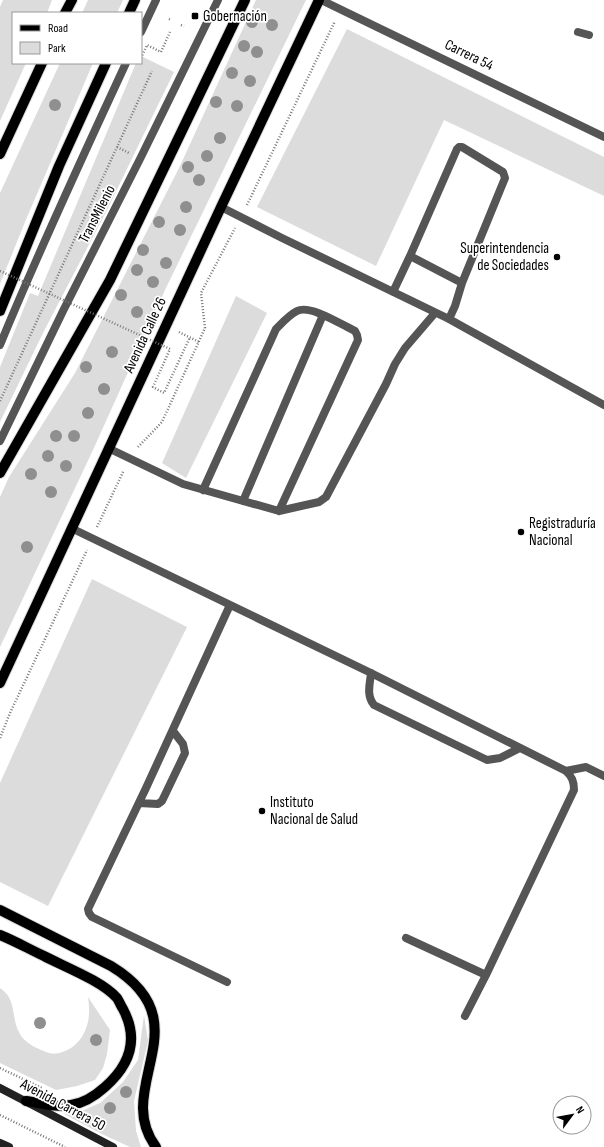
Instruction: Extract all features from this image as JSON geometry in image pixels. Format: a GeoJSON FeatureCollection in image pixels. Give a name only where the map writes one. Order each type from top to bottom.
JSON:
{"type":"FeatureCollection","features":[{"type":"Feature","properties":{"kind":"main road"},"geometry":{"type":"LineString","coordinates":[[66,12],[72,0]]}},
{"type":"Feature","properties":{"kind":"main road"},"geometry":{"type":"LineString","coordinates":[[129,12],[135,0]]}},
{"type":"Feature","properties":{"kind":"main road"},"geometry":{"type":"LineString","coordinates":[[0,473],[110,280],[245,0]]}},
{"type":"Feature","properties":{"kind":"main road","name":"Avenida Calle 26"},"geometry":{"type":"LineString","coordinates":[[0,683],[221,206],[320,0]]}},
{"type":"Feature","properties":{"kind":"main road"},"geometry":{"type":"LineString","coordinates":[[0,154],[42,64]]}},
{"type":"Feature","properties":{"kind":"main road"},"geometry":{"type":"LineString","coordinates":[[0,311],[59,166],[106,64]]}},
{"type":"Feature","properties":{"kind":"main road"},"geometry":{"type":"LineString","coordinates":[[0,910],[111,966],[121,972],[141,990],[148,1002],[155,1026],[155,1040],[143,1098],[143,1113],[146,1129],[156,1147]]}},
{"type":"Feature","properties":{"kind":"main road"},"geometry":{"type":"LineString","coordinates":[[0,935],[99,983],[117,998],[127,1017],[131,1030],[130,1048],[124,1066],[111,1082],[96,1095],[84,1101],[70,1105],[57,1106],[26,1101]]}},
{"type":"Feature","properties":{"kind":"main road","name":"Avenida Carrera 50"},"geometry":{"type":"LineString","coordinates":[[0,1088],[113,1147]]}},
{"type":"Feature","properties":{"kind":"main road"},"geometry":{"type":"LineString","coordinates":[[0,1143],[9,1147]]}},
{"type":"Feature","properties":{"kind":"street"},"geometry":{"type":"LineString","coordinates":[[142,30],[156,0]]}},
{"type":"Feature","properties":{"kind":"street","name":"TransMilenio"},"geometry":{"type":"LineString","coordinates":[[0,441],[218,0]]}},
{"type":"Feature","properties":{"kind":"street","name":"Carrera 54"},"geometry":{"type":"LineString","coordinates":[[320,0],[604,137]]}},
{"type":"Feature","properties":{"kind":"street"},"geometry":{"type":"LineString","coordinates":[[578,32],[589,35]]}},
{"type":"Feature","properties":{"kind":"street"},"geometry":{"type":"LineString","coordinates":[[0,345],[17,304],[126,64]]}},
{"type":"Feature","properties":{"kind":"street"},"geometry":{"type":"LineString","coordinates":[[393,292],[457,149],[462,146],[503,172],[505,178],[462,283],[455,306],[449,319]]}},
{"type":"Feature","properties":{"kind":"street"},"geometry":{"type":"LineString","coordinates":[[221,206],[282,238],[449,319],[604,405]]}},
{"type":"Feature","properties":{"kind":"street"},"geometry":{"type":"LineString","coordinates":[[410,256],[462,283]]}},
{"type":"Feature","properties":{"kind":"street"},"geometry":{"type":"LineString","coordinates":[[203,490],[276,329],[296,311],[307,310],[323,315],[355,331],[358,340],[279,511]]}},
{"type":"Feature","properties":{"kind":"street"},"geometry":{"type":"LineString","coordinates":[[108,448],[183,484],[279,511],[319,502],[326,497],[386,384],[395,364],[405,348],[435,313]]}},
{"type":"Feature","properties":{"kind":"street"},"geometry":{"type":"LineString","coordinates":[[243,501],[323,315]]}},
{"type":"Feature","properties":{"kind":"street"},"geometry":{"type":"LineString","coordinates":[[71,528],[371,673],[566,771],[573,778],[574,790],[465,1016]]}},
{"type":"Feature","properties":{"kind":"street"},"geometry":{"type":"LineString","coordinates":[[227,982],[92,917],[88,909],[173,731],[230,605]]}},
{"type":"Feature","properties":{"kind":"street"},"geometry":{"type":"LineString","coordinates":[[371,673],[369,694],[370,700],[374,704],[487,760],[500,758],[520,748]]}},
{"type":"Feature","properties":{"kind":"street"},"geometry":{"type":"LineString","coordinates":[[139,803],[158,804],[162,800],[185,753],[183,744],[173,731]]}},
{"type":"Feature","properties":{"kind":"street"},"geometry":{"type":"LineString","coordinates":[[566,771],[586,766],[604,776]]}},
{"type":"Feature","properties":{"kind":"street"},"geometry":{"type":"LineString","coordinates":[[406,938],[486,975]]}},
{"type":"Feature","properties":{"kind":"path"},"geometry":{"type":"LineString","coordinates":[[166,325],[199,342],[205,328],[201,293],[241,216],[341,9]]}},
{"type":"Feature","properties":{"kind":"path"},"geometry":{"type":"LineString","coordinates":[[142,55],[147,45],[161,52],[170,32]]}},
{"type":"Feature","properties":{"kind":"path"},"geometry":{"type":"LineString","coordinates":[[0,401],[152,71]]}},
{"type":"Feature","properties":{"kind":"path"},"geometry":{"type":"LineString","coordinates":[[0,270],[170,350],[153,387],[164,393],[190,337]]}},
{"type":"Feature","properties":{"kind":"path"},"geometry":{"type":"LineString","coordinates":[[0,1068],[43,1088]]}},
{"type":"Feature","properties":{"kind":"path"},"geometry":{"type":"LineString","coordinates":[[0,1114],[65,1147]]}},
{"type":"Feature","properties":{"kind":"green space"},"geometry":{"type":"Polygon","coordinates":[[[3,0],[52,0],[47,12],[12,12],[12,64],[26,64],[0,121],[0,7],[3,0]]]}},
{"type":"Feature","properties":{"kind":"green space"},"geometry":{"type":"Polygon","coordinates":[[[88,0],[123,0],[117,12],[82,12],[88,0]]]}},
{"type":"Feature","properties":{"kind":"green space"},"geometry":{"type":"Polygon","coordinates":[[[256,0],[306,0],[165,290],[93,450],[0,647],[0,497],[9,477],[75,373],[180,166],[256,0]]]}},
{"type":"Feature","properties":{"kind":"green space"},"geometry":{"type":"Polygon","coordinates":[[[347,29],[604,157],[604,196],[444,120],[376,266],[257,207],[347,29]]]}},
{"type":"Feature","properties":{"kind":"green space"},"geometry":{"type":"Polygon","coordinates":[[[142,56],[174,72],[108,208],[43,333],[0,422],[0,367],[30,293],[38,296],[136,64],[142,64],[142,56]]]}},
{"type":"Feature","properties":{"kind":"green space"},"geometry":{"type":"Polygon","coordinates":[[[60,64],[93,64],[0,284],[0,193],[60,64]]]}},
{"type":"Feature","properties":{"kind":"green space"},"geometry":{"type":"Polygon","coordinates":[[[236,296],[267,313],[186,478],[162,463],[236,296]]]}},
{"type":"Feature","properties":{"kind":"green space"},"geometry":{"type":"Polygon","coordinates":[[[92,579],[187,627],[48,906],[0,882],[0,783],[92,579]]]}},
{"type":"Feature","properties":{"kind":"green space"},"geometry":{"type":"Polygon","coordinates":[[[0,988],[6,993],[12,1004],[15,1022],[22,1037],[26,1041],[44,1051],[56,1054],[73,1047],[81,1038],[88,1021],[88,997],[110,1030],[107,1054],[103,1068],[95,1080],[77,1086],[56,1090],[0,1063],[0,988]]]}},
{"type":"Feature","properties":{"kind":"green space"},"geometry":{"type":"Polygon","coordinates":[[[144,1015],[148,1041],[134,1101],[136,1131],[141,1147],[130,1147],[64,1114],[84,1110],[100,1103],[123,1082],[138,1060],[144,1015]]]}},
{"type":"Feature","properties":{"kind":"place","name":"Gobernación"},"geometry":{"type":"Point","coordinates":[195,16]}},
{"type":"Feature","properties":{"kind":"place","name":"Superintendencia de Sociedades"},"geometry":{"type":"Point","coordinates":[557,257]}},
{"type":"Feature","properties":{"kind":"place","name":"Registraduría Nacional"},"geometry":{"type":"Point","coordinates":[521,532]}},
{"type":"Feature","properties":{"kind":"place","name":"Instituto Nacional de Salud"},"geometry":{"type":"Point","coordinates":[262,811]}}]}
